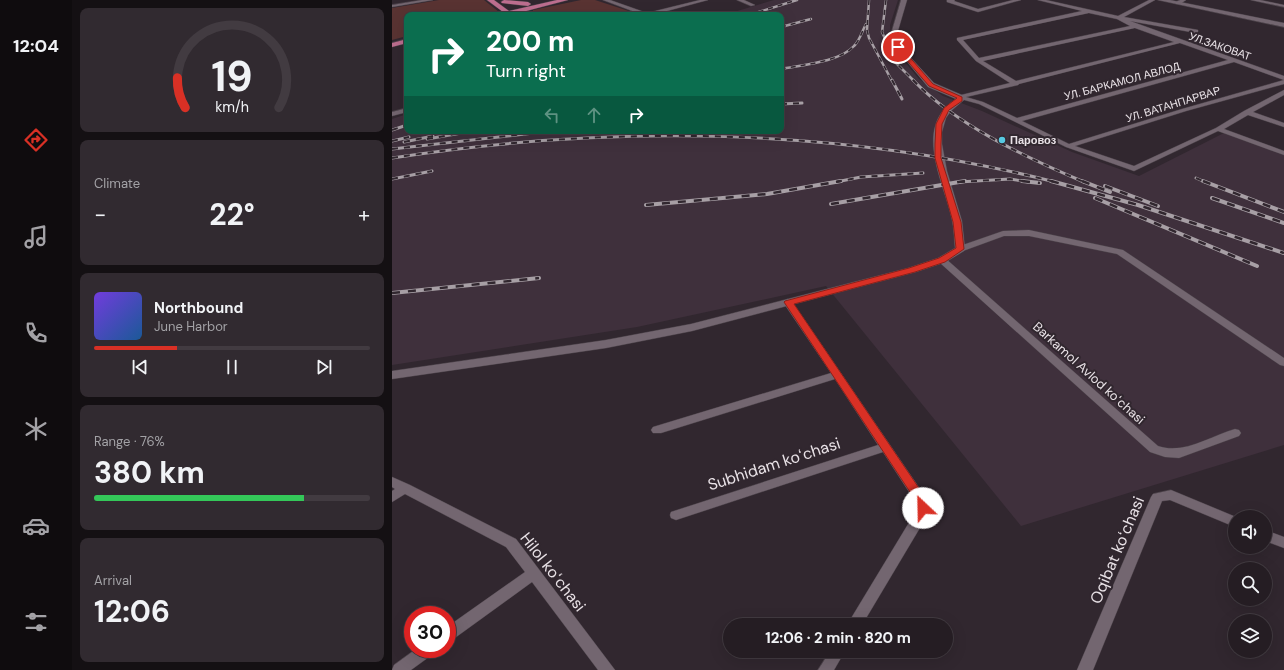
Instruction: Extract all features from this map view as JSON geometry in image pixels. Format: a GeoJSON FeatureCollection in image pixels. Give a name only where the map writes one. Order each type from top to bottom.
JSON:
{"type":"FeatureCollection","features":[{"type":"Feature","properties":{"kind":"main road"},"geometry":{"type":"LineString","coordinates":[[490,0],[511,12]]}},
{"type":"Feature","properties":{"kind":"main road"},"geometry":{"type":"LineString","coordinates":[[521,12],[565,0]]}},
{"type":"Feature","properties":{"kind":"main road"},"geometry":{"type":"LineString","coordinates":[[503,1],[528,4],[565,0]]}},
{"type":"Feature","properties":{"kind":"main road"},"geometry":{"type":"LineString","coordinates":[[503,1],[512,12]]}},
{"type":"Feature","properties":{"kind":"main road"},"geometry":{"type":"LineString","coordinates":[[392,43],[404,40]]}},
{"type":"Feature","properties":{"kind":"street"},"geometry":{"type":"LineString","coordinates":[[392,6],[431,0]]}},
{"type":"Feature","properties":{"kind":"street"},"geometry":{"type":"LineString","coordinates":[[605,0],[639,12]]}},
{"type":"Feature","properties":{"kind":"street"},"geometry":{"type":"LineString","coordinates":[[659,12],[706,0]]}},
{"type":"Feature","properties":{"kind":"street"},"geometry":{"type":"LineString","coordinates":[[739,0],[753,5]]}},
{"type":"Feature","properties":{"kind":"street"},"geometry":{"type":"LineString","coordinates":[[904,0],[894,34],[898,47],[931,85],[959,97],[981,103],[1068,146],[1134,169],[1218,128],[1284,92]]}},
{"type":"Feature","properties":{"kind":"street"},"geometry":{"type":"LineString","coordinates":[[953,0],[949,1],[978,12],[1018,0]]}},
{"type":"Feature","properties":{"kind":"street"},"geometry":{"type":"LineString","coordinates":[[1040,0],[1119,18],[1196,31]]}},
{"type":"Feature","properties":{"kind":"street"},"geometry":{"type":"LineString","coordinates":[[1119,18],[1153,0]]}},
{"type":"Feature","properties":{"kind":"street"},"geometry":{"type":"LineString","coordinates":[[1161,0],[1284,25]]}},
{"type":"Feature","properties":{"kind":"street"},"geometry":{"type":"LineString","coordinates":[[1178,3],[1184,0]]}},
{"type":"Feature","properties":{"kind":"street"},"geometry":{"type":"LineString","coordinates":[[1253,0],[1284,6]]}},
{"type":"Feature","properties":{"kind":"street"},"geometry":{"type":"LineString","coordinates":[[1016,84],[978,60],[958,39],[1089,11]]}},
{"type":"Feature","properties":{"kind":"street","name":"УЛ.ЗАКОВАТ"},"geometry":{"type":"LineString","coordinates":[[1119,18],[1149,32],[1284,78]]}},
{"type":"Feature","properties":{"kind":"street"},"geometry":{"type":"LineString","coordinates":[[978,60],[1135,26]]}},
{"type":"Feature","properties":{"kind":"street"},"geometry":{"type":"LineString","coordinates":[[959,97],[1180,42]]}},
{"type":"Feature","properties":{"kind":"street","name":"УЛ. БАРКАМОЛ АВЛОД"},"geometry":{"type":"LineString","coordinates":[[1017,120],[1233,61]]}},
{"type":"Feature","properties":{"kind":"street","name":"УЛ. ВАТАНПАРВАР"},"geometry":{"type":"LineString","coordinates":[[1068,146],[1184,110],[1284,82]]}},
{"type":"Feature","properties":{"kind":"street"},"geometry":{"type":"LineString","coordinates":[[959,97],[960,100],[946,109],[939,124],[938,158],[957,222],[960,249]]}},
{"type":"Feature","properties":{"kind":"street"},"geometry":{"type":"LineString","coordinates":[[392,114],[404,111]]}},
{"type":"Feature","properties":{"kind":"street"},"geometry":{"type":"LineString","coordinates":[[1246,112],[1284,125]]}},
{"type":"Feature","properties":{"kind":"street"},"geometry":{"type":"LineString","coordinates":[[1218,128],[1284,153]]}},
{"type":"Feature","properties":{"kind":"street"},"geometry":{"type":"LineString","coordinates":[[392,375],[606,344],[692,327],[912,270],[942,260],[960,249],[1003,234],[1029,233],[1120,252],[1284,363]]}},
{"type":"Feature","properties":{"kind":"street","name":"Barkamol Аvlod koʻchasi"},"geometry":{"type":"LineString","coordinates":[[942,260],[1105,407],[1154,449],[1165,453],[1179,454],[1235,433]]}},
{"type":"Feature","properties":{"kind":"street"},"geometry":{"type":"LineString","coordinates":[[788,302],[918,496],[923,508],[858,618]]}},
{"type":"Feature","properties":{"kind":"street"},"geometry":{"type":"LineString","coordinates":[[657,430],[837,375]]}},
{"type":"Feature","properties":{"kind":"street","name":"Subhidam koʻchasi"},"geometry":{"type":"LineString","coordinates":[[676,515],[884,447]]}},
{"type":"Feature","properties":{"kind":"street","name":"Hilol koʻchasi"},"geometry":{"type":"LineString","coordinates":[[392,482],[512,543],[607,670]]}},
{"type":"Feature","properties":{"kind":"street"},"geometry":{"type":"LineString","coordinates":[[392,497],[406,488]]}},
{"type":"Feature","properties":{"kind":"street","name":"Oqibat koʻchasi"},"geometry":{"type":"LineString","coordinates":[[1085,670],[1157,497],[1171,495],[1228,519]]}},
{"type":"Feature","properties":{"kind":"street"},"geometry":{"type":"LineString","coordinates":[[1272,538],[1284,543]]}},
{"type":"Feature","properties":{"kind":"street"},"geometry":{"type":"LineString","coordinates":[[456,629],[534,573]]}},
{"type":"Feature","properties":{"kind":"street"},"geometry":{"type":"LineString","coordinates":[[399,670],[416,658]]}},
{"type":"Feature","properties":{"kind":"street"},"geometry":{"type":"LineString","coordinates":[[826,670],[834,658]]}},
{"type":"Feature","properties":{"kind":"shaded area"},"geometry":{"type":"Polygon","coordinates":[[[439,0],[484,0],[499,12],[404,12],[404,37],[392,40],[392,8],[439,0]]]}},
{"type":"Feature","properties":{"kind":"shaded area"},"geometry":{"type":"Polygon","coordinates":[[[581,0],[595,0],[632,12],[533,12],[533,10],[581,0]]]}},
{"type":"Feature","properties":{"kind":"shaded area"},"geometry":{"type":"Polygon","coordinates":[[[774,0],[898,0],[890,25],[891,42],[919,79],[943,96],[982,111],[1072,152],[1139,176],[1224,133],[1284,155],[1284,445],[1021,526],[826,286],[637,327],[392,365],[392,119],[404,115],[404,134],[784,134],[784,12],[734,12],[774,0]]]}},
{"type":"Feature","properties":{"kind":"railway"},"geometry":{"type":"LineString","coordinates":[[759,12],[797,0]]}},
{"type":"Feature","properties":{"kind":"railway"},"geometry":{"type":"LineString","coordinates":[[869,0],[867,30],[869,38],[892,81]]}},
{"type":"Feature","properties":{"kind":"railway"},"geometry":{"type":"LineString","coordinates":[[886,0],[882,32],[896,63],[913,80]]}},
{"type":"Feature","properties":{"kind":"railway"},"geometry":{"type":"LineString","coordinates":[[784,26],[811,19]]}},
{"type":"Feature","properties":{"kind":"railway"},"geometry":{"type":"LineString","coordinates":[[784,68],[820,62],[840,56],[856,44],[866,24]]}},
{"type":"Feature","properties":{"kind":"railway"},"geometry":{"type":"LineString","coordinates":[[892,80],[902,99]]}},
{"type":"Feature","properties":{"kind":"railway"},"geometry":{"type":"LineString","coordinates":[[913,80],[950,112],[971,126],[1016,151],[1084,182]]}},
{"type":"Feature","properties":{"kind":"railway"},"geometry":{"type":"LineString","coordinates":[[784,104],[802,103]]}},
{"type":"Feature","properties":{"kind":"railway"},"geometry":{"type":"LineString","coordinates":[[392,130],[404,126]]}},
{"type":"Feature","properties":{"kind":"railway"},"geometry":{"type":"LineString","coordinates":[[427,139],[456,134]]}},
{"type":"Feature","properties":{"kind":"railway"},"geometry":{"type":"LineString","coordinates":[[392,149],[524,134]]}},
{"type":"Feature","properties":{"kind":"railway"},"geometry":{"type":"LineString","coordinates":[[404,142],[433,136]]}},
{"type":"Feature","properties":{"kind":"railway"},"geometry":{"type":"LineString","coordinates":[[392,158],[475,147],[558,140],[641,136],[725,137],[808,141],[892,150],[974,164],[1053,182]]}},
{"type":"Feature","properties":{"kind":"railway"},"geometry":{"type":"LineString","coordinates":[[392,141],[409,137]]}},
{"type":"Feature","properties":{"kind":"railway"},"geometry":{"type":"LineString","coordinates":[[392,179],[432,171]]}},
{"type":"Feature","properties":{"kind":"railway"},"geometry":{"type":"LineString","coordinates":[[841,181],[861,177],[923,173]]}},
{"type":"Feature","properties":{"kind":"railway"},"geometry":{"type":"LineString","coordinates":[[1196,178],[1205,182]]}},
{"type":"Feature","properties":{"kind":"railway"},"geometry":{"type":"LineString","coordinates":[[959,182],[1010,179],[1024,181]]}},
{"type":"Feature","properties":{"kind":"railway"},"geometry":{"type":"LineString","coordinates":[[646,205],[767,194],[841,181]]}},
{"type":"Feature","properties":{"kind":"railway"},"geometry":{"type":"LineString","coordinates":[[836,182],[841,181]]}},
{"type":"Feature","properties":{"kind":"railway"},"geometry":{"type":"LineString","coordinates":[[959,182],[965,181]]}},
{"type":"Feature","properties":{"kind":"railway"},"geometry":{"type":"LineString","coordinates":[[1024,181],[1040,183]]}},
{"type":"Feature","properties":{"kind":"railway"},"geometry":{"type":"LineString","coordinates":[[1024,181],[1029,182]]}},
{"type":"Feature","properties":{"kind":"railway"},"geometry":{"type":"LineString","coordinates":[[1082,181],[1110,192]]}},
{"type":"Feature","properties":{"kind":"railway"},"geometry":{"type":"LineString","coordinates":[[1203,181],[1284,212]]}},
{"type":"Feature","properties":{"kind":"railway"},"geometry":{"type":"LineString","coordinates":[[831,204],[959,182]]}},
{"type":"Feature","properties":{"kind":"railway"},"geometry":{"type":"LineString","coordinates":[[1053,182],[1138,205],[1284,253]]}},
{"type":"Feature","properties":{"kind":"railway"},"geometry":{"type":"LineString","coordinates":[[1105,186],[1158,206]]}},
{"type":"Feature","properties":{"kind":"railway"},"geometry":{"type":"LineString","coordinates":[[1095,198],[1257,266]]}},
{"type":"Feature","properties":{"kind":"railway"},"geometry":{"type":"LineString","coordinates":[[1212,198],[1284,223]]}},
{"type":"Feature","properties":{"kind":"railway"},"geometry":{"type":"LineString","coordinates":[[392,293],[539,278]]}},
{"type":"Feature","properties":{"kind":"place","name":"Паровоз"},"geometry":{"type":"Point","coordinates":[1002,140]}},
{"type":"Feature","properties":{"kind":"route"},"geometry":{"type":"LineString","coordinates":[[898,47],[931,85],[952,93],[959,97],[960,100],[946,109],[939,124],[938,158],[957,222],[960,249],[942,260],[912,270],[788,302],[884,447],[916,492],[921,500],[923,508]]}}]}
